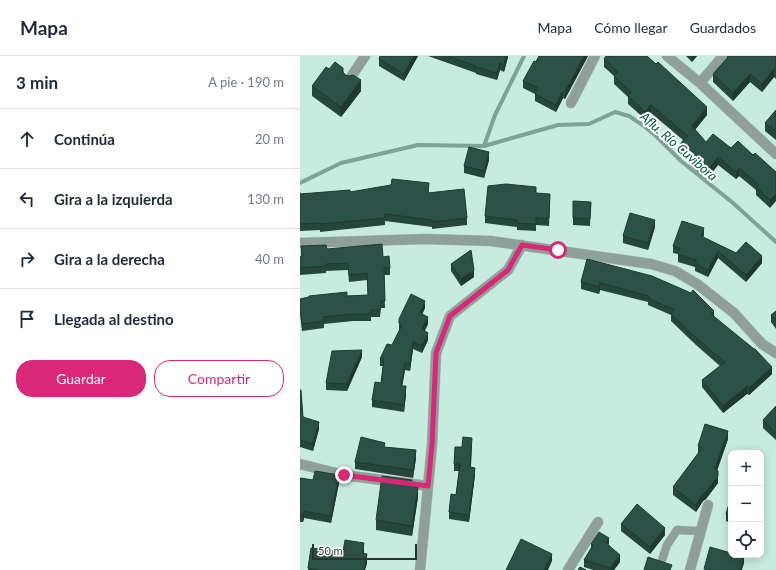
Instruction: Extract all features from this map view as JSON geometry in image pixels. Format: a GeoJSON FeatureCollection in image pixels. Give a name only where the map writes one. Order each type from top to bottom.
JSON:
{"type":"FeatureCollection","features":[{"type":"Feature","properties":{"kind":"street"},"geometry":{"type":"LineString","coordinates":[[349,80],[365,56]]}},
{"type":"Feature","properties":{"kind":"street"},"geometry":{"type":"LineString","coordinates":[[570,103],[596,56]]}},
{"type":"Feature","properties":{"kind":"street"},"geometry":{"type":"LineString","coordinates":[[667,56],[700,83],[776,154]]}},
{"type":"Feature","properties":{"kind":"street"},"geometry":{"type":"LineString","coordinates":[[700,83],[723,56]]}},
{"type":"Feature","properties":{"kind":"street"},"geometry":{"type":"LineString","coordinates":[[300,243],[356,240],[425,239],[491,241],[650,264],[675,271],[697,284],[734,313],[762,344],[776,353]]}},
{"type":"Feature","properties":{"kind":"street"},"geometry":{"type":"LineString","coordinates":[[420,570],[432,445],[436,353],[450,316],[508,270],[522,245]]}},
{"type":"Feature","properties":{"kind":"street"},"geometry":{"type":"LineString","coordinates":[[300,464],[344,475],[428,486]]}},
{"type":"Feature","properties":{"kind":"street"},"geometry":{"type":"LineString","coordinates":[[690,570],[708,505]]}},
{"type":"Feature","properties":{"kind":"street"},"geometry":{"type":"LineString","coordinates":[[568,570],[598,522]]}},
{"type":"Feature","properties":{"kind":"lane"},"geometry":{"type":"LineString","coordinates":[[662,560],[667,545],[677,530],[700,531]]}},
{"type":"Feature","properties":{"kind":"building"},"geometry":{"type":"Polygon","coordinates":[[[380,56],[414,56],[404,74],[379,59],[380,56]]]}},
{"type":"Feature","properties":{"kind":"building"},"geometry":{"type":"Polygon","coordinates":[[[448,56],[506,56],[504,65],[500,63],[497,73],[476,67],[448,56]]]}},
{"type":"Feature","properties":{"kind":"building"},"geometry":{"type":"Polygon","coordinates":[[[539,56],[584,56],[565,92],[563,91],[556,105],[535,94],[538,88],[523,81],[534,61],[536,62],[539,56]]]}},
{"type":"Feature","properties":{"kind":"building"},"geometry":{"type":"Polygon","coordinates":[[[606,56],[647,56],[656,64],[658,62],[707,107],[692,126],[706,142],[713,134],[731,148],[738,141],[753,155],[755,153],[776,172],[776,194],[770,200],[756,187],[759,185],[739,168],[736,172],[718,157],[707,171],[692,160],[680,144],[688,136],[651,105],[645,112],[628,96],[631,92],[614,76],[618,72],[604,59],[606,56]]]}},
{"type":"Feature","properties":{"kind":"building"},"geometry":{"type":"Polygon","coordinates":[[[729,56],[776,56],[776,71],[774,69],[762,84],[750,74],[733,93],[713,74],[729,56]]]}},
{"type":"Feature","properties":{"kind":"building"},"geometry":{"type":"Polygon","coordinates":[[[335,62],[343,68],[345,75],[353,75],[361,80],[341,107],[312,86],[326,67],[329,69],[335,62]]]}},
{"type":"Feature","properties":{"kind":"building"},"geometry":{"type":"Polygon","coordinates":[[[776,110],[776,131],[765,123],[776,110]]]}},
{"type":"Feature","properties":{"kind":"building"},"geometry":{"type":"Polygon","coordinates":[[[469,147],[489,152],[484,171],[464,166],[469,147]]]}},
{"type":"Feature","properties":{"kind":"building"},"geometry":{"type":"Polygon","coordinates":[[[392,179],[429,183],[428,193],[464,189],[467,218],[432,222],[432,220],[385,214],[385,218],[320,224],[300,224],[300,194],[350,190],[350,192],[391,185],[392,179]]]}},
{"type":"Feature","properties":{"kind":"building"},"geometry":{"type":"Polygon","coordinates":[[[506,184],[536,187],[536,193],[550,194],[549,218],[536,218],[536,224],[517,223],[517,220],[485,216],[488,186],[506,184]]]}},
{"type":"Feature","properties":{"kind":"building"},"geometry":{"type":"Polygon","coordinates":[[[573,201],[591,202],[590,219],[573,218],[573,201]]]}},
{"type":"Feature","properties":{"kind":"building"},"geometry":{"type":"Polygon","coordinates":[[[630,213],[655,220],[648,243],[623,236],[630,213]]]}},
{"type":"Feature","properties":{"kind":"building"},"geometry":{"type":"Polygon","coordinates":[[[682,221],[704,228],[701,236],[736,253],[746,242],[762,256],[746,275],[718,251],[708,270],[695,263],[696,260],[678,254],[680,248],[673,246],[682,221]]]}},
{"type":"Feature","properties":{"kind":"building"},"geometry":{"type":"Polygon","coordinates":[[[382,244],[383,257],[389,256],[390,268],[384,268],[385,301],[381,301],[380,310],[371,310],[371,314],[323,317],[324,321],[302,324],[300,299],[309,296],[347,292],[347,296],[368,295],[367,273],[349,275],[348,263],[326,264],[326,266],[300,268],[300,257],[302,257],[301,246],[326,245],[327,249],[382,244]]]}},
{"type":"Feature","properties":{"kind":"building"},"geometry":{"type":"Polygon","coordinates":[[[471,250],[474,270],[461,279],[451,264],[471,250]]]}},
{"type":"Feature","properties":{"kind":"building"},"geometry":{"type":"Polygon","coordinates":[[[587,259],[652,276],[691,293],[693,290],[714,311],[711,314],[755,349],[772,367],[749,388],[747,386],[723,406],[702,380],[725,362],[696,338],[671,314],[675,310],[648,298],[649,296],[600,283],[599,287],[581,282],[587,259]]]}},
{"type":"Feature","properties":{"kind":"building"},"geometry":{"type":"Polygon","coordinates":[[[411,294],[425,301],[420,313],[428,317],[422,329],[428,333],[422,346],[413,342],[410,364],[405,363],[401,386],[406,386],[404,405],[372,400],[375,382],[381,383],[384,359],[380,359],[387,344],[392,345],[402,325],[399,323],[399,319],[411,294]]]}},
{"type":"Feature","properties":{"kind":"building"},"geometry":{"type":"Polygon","coordinates":[[[776,311],[776,321],[771,315],[776,311]]]}},
{"type":"Feature","properties":{"kind":"building"},"geometry":{"type":"Polygon","coordinates":[[[362,350],[347,384],[326,383],[332,351],[362,350]]]}},
{"type":"Feature","properties":{"kind":"building"},"geometry":{"type":"Polygon","coordinates":[[[300,390],[303,417],[319,422],[313,444],[300,440],[300,390]]]}},
{"type":"Feature","properties":{"kind":"building"},"geometry":{"type":"Polygon","coordinates":[[[776,406],[776,433],[763,420],[776,406]]]}},
{"type":"Feature","properties":{"kind":"building"},"geometry":{"type":"Polygon","coordinates":[[[705,424],[728,431],[715,469],[718,471],[718,476],[696,505],[673,487],[702,448],[698,446],[705,424]]]}},
{"type":"Feature","properties":{"kind":"building"},"geometry":{"type":"Polygon","coordinates":[[[361,437],[385,443],[384,447],[416,450],[413,470],[355,462],[361,437]]]}},
{"type":"Feature","properties":{"kind":"building"},"geometry":{"type":"Polygon","coordinates":[[[463,437],[472,438],[470,467],[475,468],[469,515],[449,512],[451,494],[456,495],[460,464],[454,464],[455,447],[462,447],[463,437]]]}},
{"type":"Feature","properties":{"kind":"building"},"geometry":{"type":"Polygon","coordinates":[[[315,471],[339,475],[331,516],[304,511],[303,515],[300,515],[300,478],[313,480],[315,471]]]}},
{"type":"Feature","properties":{"kind":"building"},"geometry":{"type":"Polygon","coordinates":[[[382,476],[412,480],[411,486],[418,487],[412,526],[376,520],[382,476]]]}},
{"type":"Feature","properties":{"kind":"building"},"geometry":{"type":"Polygon","coordinates":[[[637,504],[665,528],[650,547],[621,524],[637,504]]]}},
{"type":"Feature","properties":{"kind":"building"},"geometry":{"type":"Polygon","coordinates":[[[599,532],[609,538],[606,543],[620,555],[610,568],[584,560],[593,545],[591,544],[599,532]]]}},
{"type":"Feature","properties":{"kind":"building"},"geometry":{"type":"Polygon","coordinates":[[[521,539],[552,554],[544,570],[506,570],[521,539]]]}},
{"type":"Feature","properties":{"kind":"building"},"geometry":{"type":"Polygon","coordinates":[[[345,540],[364,543],[362,553],[367,554],[364,570],[321,570],[308,568],[311,548],[343,552],[345,540]]]}},
{"type":"Feature","properties":{"kind":"building"},"geometry":{"type":"Polygon","coordinates":[[[710,547],[728,552],[728,558],[743,558],[740,570],[704,569],[710,547]]]}},
{"type":"Feature","properties":{"kind":"building"},"geometry":{"type":"Polygon","coordinates":[[[648,557],[672,565],[670,570],[644,570],[648,557]]]}},
{"type":"Feature","properties":{"kind":"building"},"geometry":{"type":"Polygon","coordinates":[[[580,567],[586,570],[578,570],[580,567]]]}},
{"type":"Feature","properties":{"kind":"waterway"},"geometry":{"type":"LineString","coordinates":[[484,146],[495,115],[524,56]]}},
{"type":"Feature","properties":{"kind":"waterway","name":"Aflu. Río Cuvibora"},"geometry":{"type":"LineString","coordinates":[[300,183],[341,163],[418,145],[484,146],[558,125],[589,124],[615,112],[629,116],[644,126],[681,161],[733,203],[776,242]]}},
{"type":"Feature","properties":{"kind":"route"},"geometry":{"type":"LineString","coordinates":[[344,475],[428,486],[432,445],[436,353],[450,316],[508,270],[522,245],[558,250]]}}]}
